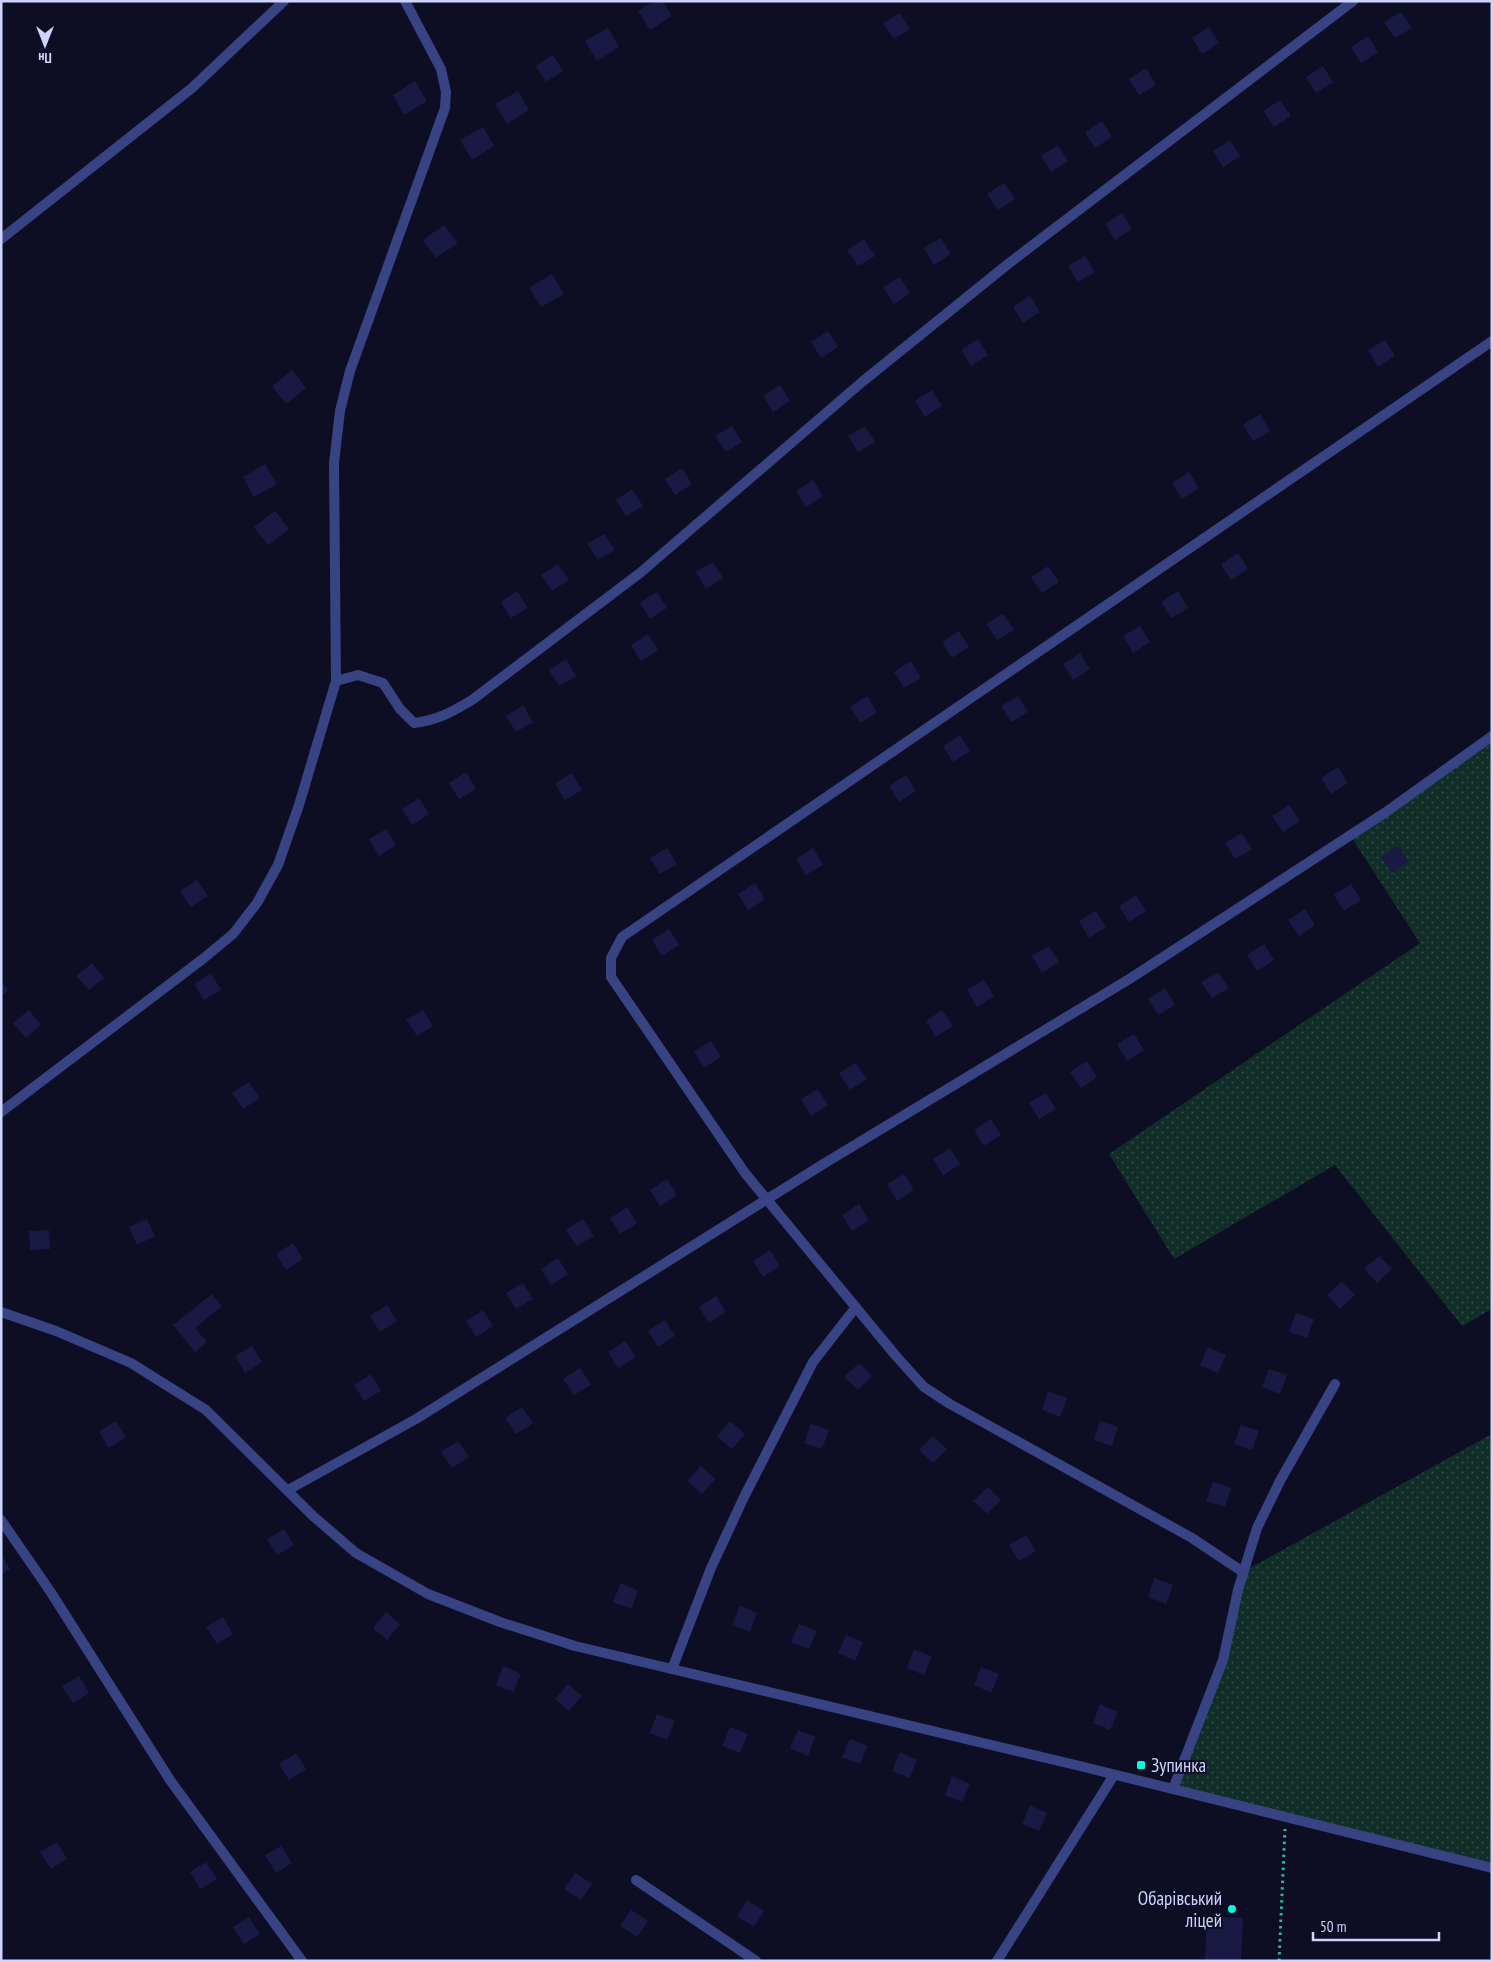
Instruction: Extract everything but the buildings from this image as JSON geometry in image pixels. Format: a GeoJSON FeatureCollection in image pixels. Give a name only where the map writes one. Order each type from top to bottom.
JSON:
{"type":"FeatureCollection","features":[{"type":"Feature","properties":{"kind":"street"},"geometry":{"type":"LineString","coordinates":[[1,239],[192,88],[284,1]]}},
{"type":"Feature","properties":{"kind":"street"},"geometry":{"type":"LineString","coordinates":[[1,1112],[233,934],[258,903],[278,865],[302,797],[336,681],[334,463],[340,411],[350,372],[445,108],[446,92],[441,69],[405,1]]}},
{"type":"Feature","properties":{"kind":"street"},"geometry":{"type":"LineString","coordinates":[[336,681],[358,675],[383,683],[400,708],[414,723],[432,721],[472,700],[640,573],[862,382],[1008,264],[1353,1]]}},
{"type":"Feature","properties":{"kind":"street"},"geometry":{"type":"LineString","coordinates":[[1244,1572],[1192,1538],[950,1404],[924,1387],[745,1173],[612,977],[612,958],[622,936],[1492,340]]}},
{"type":"Feature","properties":{"kind":"street"},"geometry":{"type":"LineString","coordinates":[[288,1490],[416,1419],[767,1200],[1130,978],[1386,812],[1492,736]]}},
{"type":"Feature","properties":{"kind":"street"},"geometry":{"type":"LineString","coordinates":[[672,1669],[711,1568],[744,1497],[814,1362],[856,1307]]}},
{"type":"Feature","properties":{"kind":"street"},"geometry":{"type":"LineString","coordinates":[[1,1312],[56,1331],[131,1363],[206,1410],[313,1516],[356,1553],[428,1594],[500,1622],[575,1646],[1114,1774],[1492,1868]]}},
{"type":"Feature","properties":{"kind":"street"},"geometry":{"type":"LineString","coordinates":[[1173,1789],[1223,1660],[1238,1590],[1257,1528],[1281,1479],[1335,1384]]}},
{"type":"Feature","properties":{"kind":"street"},"geometry":{"type":"LineString","coordinates":[[1,1520],[50,1591],[170,1780],[302,1961]]}},
{"type":"Feature","properties":{"kind":"street"},"geometry":{"type":"LineString","coordinates":[[996,1961],[1114,1774]]}},
{"type":"Feature","properties":{"kind":"street"},"geometry":{"type":"LineString","coordinates":[[636,1880],[756,1961]]}},
{"type":"Feature","properties":{"kind":"path"},"geometry":{"type":"LineString","coordinates":[[1279,1961],[1285,1816]]}},
{"type":"Feature","properties":{"kind":"green space"},"geometry":{"type":"Polygon","coordinates":[[[1492,736],[1492,1309],[1462,1326],[1335,1165],[1174,1259],[1109,1154],[1420,943],[1350,835],[1492,736]]]}},
{"type":"Feature","properties":{"kind":"green space"},"geometry":{"type":"Polygon","coordinates":[[[1492,1434],[1492,1868],[1173,1789],[1223,1660],[1243,1572],[1492,1434]]]}},
{"type":"Feature","properties":{"kind":"place","name":"Зупинка"},"geometry":{"type":"Point","coordinates":[1141,1765]}},
{"type":"Feature","properties":{"kind":"place","name":"Обарівський ліцей"},"geometry":{"type":"Point","coordinates":[1232,1909]}}]}
